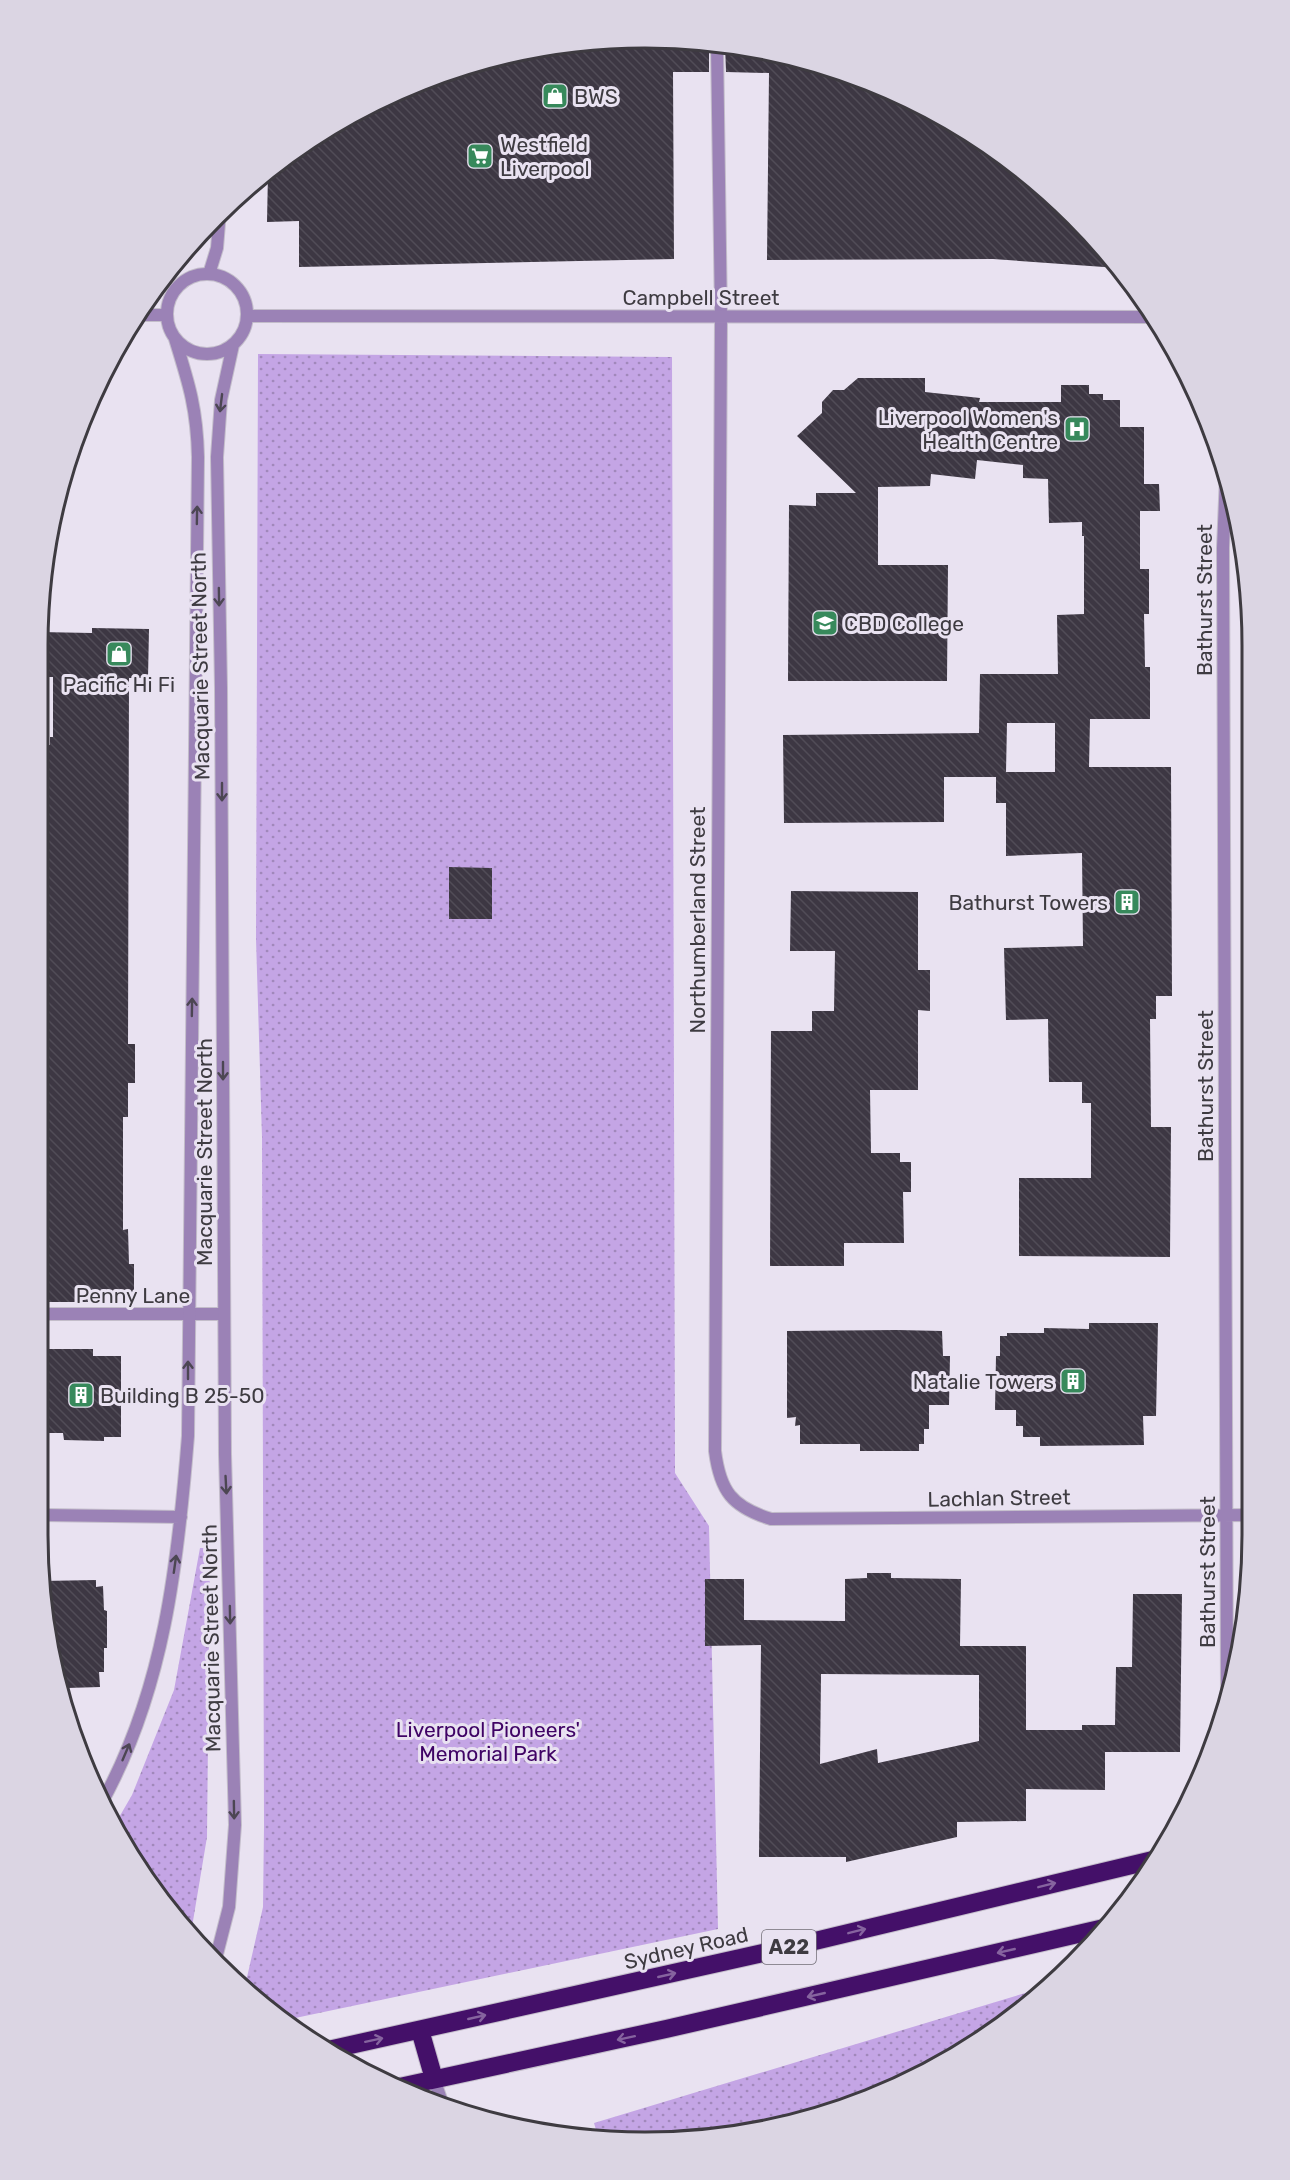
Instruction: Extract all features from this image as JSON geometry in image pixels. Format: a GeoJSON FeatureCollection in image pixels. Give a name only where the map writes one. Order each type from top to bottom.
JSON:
{"type":"FeatureCollection","features":[{"type":"Feature","properties":{"kind":"highway","name":"Sydney Road"},"geometry":{"type":"LineString","coordinates":[[339,2048],[790,1947],[1144,1862]]}},
{"type":"Feature","properties":{"kind":"highway","name":"A22"},"geometry":{"type":"LineString","coordinates":[[411,2084],[678,2027],[1092,1931]]}},
{"type":"Feature","properties":{"kind":"highway"},"geometry":{"type":"LineString","coordinates":[[420,2030],[434,2079]]}},
{"type":"Feature","properties":{"kind":"street","name":"Northumberland Street"},"geometry":{"type":"LineString","coordinates":[[717,52],[721,316],[715,1451],[718,1475],[729,1496],[748,1512]]}},
{"type":"Feature","properties":{"kind":"street"},"geometry":{"type":"LineString","coordinates":[[209,274],[217,248],[219,227]]}},
{"type":"Feature","properties":{"kind":"street"},"geometry":{"type":"LineString","coordinates":[[209,274],[232,283],[246,303],[247,316],[240,337],[233,345],[209,355],[196,353],[175,339],[169,328],[167,315],[169,302],[179,286],[196,276],[209,274]]}},
{"type":"Feature","properties":{"kind":"street"},"geometry":{"type":"LineString","coordinates":[[148,315],[167,315]]}},
{"type":"Feature","properties":{"kind":"street","name":"Campbell Street"},"geometry":{"type":"LineString","coordinates":[[247,316],[1143,317]]}},
{"type":"Feature","properties":{"kind":"street","name":"Macquarie Street North"},"geometry":{"type":"LineString","coordinates":[[106,1791],[138,1722],[167,1621],[182,1517],[188,1436],[198,457],[194,398],[175,339]]}},
{"type":"Feature","properties":{"kind":"street","name":"Macquarie Street North"},"geometry":{"type":"LineString","coordinates":[[218,1951],[229,1907],[235,1825],[224,1314],[221,699],[217,457],[221,400],[233,345]]}},
{"type":"Feature","properties":{"kind":"street","name":"Bathurst Street"},"geometry":{"type":"LineString","coordinates":[[1225,503],[1223,548],[1227,1669]]}},
{"type":"Feature","properties":{"kind":"street","name":"Penny Lane"},"geometry":{"type":"LineString","coordinates":[[48,1314],[224,1314]]}},
{"type":"Feature","properties":{"kind":"street","name":"Lachlan Street"},"geometry":{"type":"LineString","coordinates":[[748,1512],[771,1519],[794,1520],[1242,1515]]}},
{"type":"Feature","properties":{"kind":"street"},"geometry":{"type":"LineString","coordinates":[[48,1515],[182,1517]]}},
{"type":"Feature","properties":{"kind":"street"},"geometry":{"type":"LineString","coordinates":[[434,2079],[440,2095]]}},
{"type":"Feature","properties":{"kind":"green space","name":"Liverpool Pioneers' Memorial Park"},"geometry":{"type":"Polygon","coordinates":[[[258,354],[672,357],[675,1473],[709,1526],[718,1929],[295,2018],[246,1980],[263,1907],[264,1826],[262,1137],[256,939],[258,354]]]}},
{"type":"Feature","properties":{"kind":"green space"},"geometry":{"type":"Polygon","coordinates":[[[200,1548],[210,1548],[207,1837],[192,1925],[149,1867],[119,1817],[132,1795],[174,1690],[200,1548]]]}},
{"type":"Feature","properties":{"kind":"green space"},"geometry":{"type":"Polygon","coordinates":[[[1029,1992],[977,2031],[944,2052],[873,2087],[800,2112],[761,2121],[684,2131],[606,2131],[596,2130],[594,2123],[1029,1992]]]}},
{"type":"Feature","properties":{"kind":"building"},"geometry":{"type":"Polygon","coordinates":[[[645,48],[709,52],[709,72],[673,72],[674,259],[299,267],[299,221],[267,222],[268,182],[313,149],[347,128],[417,93],[490,68],[567,53],[645,48]]]}},
{"type":"Feature","properties":{"kind":"building"},"geometry":{"type":"Polygon","coordinates":[[[725,53],[761,59],[837,80],[873,93],[909,110],[944,128],[1008,171],[1067,223],[1107,267],[993,259],[767,260],[769,73],[726,72],[725,53]]]}},
{"type":"Feature","properties":{"kind":"building"},"geometry":{"type":"Polygon","coordinates":[[[858,378],[925,378],[925,392],[980,398],[979,402],[1061,402],[1061,385],[1089,385],[1089,394],[1103,394],[1103,400],[1120,400],[1120,427],[1144,427],[1144,484],[1159,484],[1160,511],[1140,511],[1140,569],[1149,569],[1149,614],[1144,614],[1145,667],[1150,667],[1150,719],[1090,719],[1089,767],[1171,767],[1172,996],[1156,996],[1156,1019],[1150,1019],[1151,1127],[1171,1127],[1170,1257],[1019,1256],[1019,1178],[1091,1178],[1091,1103],[1082,1103],[1082,1082],[1049,1082],[1048,1019],[1006,1020],[1004,948],[1083,946],[1082,853],[1006,856],[1006,803],[996,803],[996,777],[944,777],[944,822],[784,823],[783,735],[979,733],[980,674],[1058,674],[1057,615],[1084,614],[1082,522],[1049,523],[1048,479],[1023,478],[1023,465],[977,460],[975,479],[931,474],[930,486],[878,487],[878,565],[948,565],[947,681],[788,681],[789,505],[816,506],[816,493],[856,493],[797,436],[822,413],[822,402],[833,390],[844,390],[858,378]],[[1007,723],[1006,772],[1055,772],[1055,723],[1007,723]]]}},
{"type":"Feature","properties":{"kind":"building"},"geometry":{"type":"Polygon","coordinates":[[[92,628],[149,629],[148,678],[129,678],[128,1044],[135,1044],[135,1083],[128,1083],[128,1117],[123,1117],[123,1230],[128,1229],[129,1264],[134,1264],[134,1302],[48,1302],[48,745],[50,745],[50,737],[53,737],[53,677],[48,677],[48,632],[92,633],[92,628]]]}},
{"type":"Feature","properties":{"kind":"building"},"geometry":{"type":"Polygon","coordinates":[[[449,867],[492,868],[492,919],[449,919],[449,867]]]}},
{"type":"Feature","properties":{"kind":"building"},"geometry":{"type":"Polygon","coordinates":[[[791,891],[918,892],[918,970],[930,970],[930,1011],[918,1010],[918,1090],[870,1090],[871,1153],[900,1153],[900,1162],[911,1162],[911,1192],[903,1192],[904,1243],[844,1243],[844,1266],[770,1266],[771,1031],[812,1031],[812,1011],[834,1011],[835,951],[790,951],[791,891]]]}},
{"type":"Feature","properties":{"kind":"building","name":"Natalie Towers"},"geometry":{"type":"Polygon","coordinates":[[[1089,1323],[1158,1323],[1156,1416],[1143,1416],[1144,1445],[1040,1446],[1040,1437],[1023,1437],[1023,1426],[1016,1426],[1016,1410],[995,1410],[996,1356],[1000,1356],[1000,1336],[1007,1336],[1007,1333],[1044,1333],[1044,1328],[1089,1329],[1089,1323]]]}},
{"type":"Feature","properties":{"kind":"building"},"geometry":{"type":"Polygon","coordinates":[[[787,1331],[942,1331],[943,1356],[950,1356],[949,1405],[929,1405],[929,1429],[924,1429],[924,1444],[919,1444],[919,1451],[860,1451],[860,1444],[800,1444],[800,1425],[795,1426],[796,1417],[787,1418],[787,1331]]]}},
{"type":"Feature","properties":{"kind":"building","name":"Building B 25-50"},"geometry":{"type":"Polygon","coordinates":[[[48,1349],[93,1349],[93,1356],[121,1356],[121,1437],[104,1437],[104,1441],[64,1440],[63,1433],[48,1433],[48,1349]]]}},
{"type":"Feature","properties":{"kind":"building"},"geometry":{"type":"Polygon","coordinates":[[[867,1573],[891,1573],[891,1578],[961,1579],[960,1646],[1026,1646],[1026,1730],[1082,1730],[1082,1725],[1115,1725],[1116,1667],[1132,1667],[1133,1594],[1182,1594],[1180,1752],[1105,1752],[1105,1790],[1026,1789],[1026,1821],[957,1822],[957,1837],[846,1862],[846,1857],[759,1857],[761,1645],[705,1646],[705,1579],[744,1579],[744,1620],[845,1621],[845,1579],[867,1578],[867,1573]],[[821,1674],[820,1764],[877,1749],[878,1763],[979,1741],[979,1675],[821,1674]]]}},
{"type":"Feature","properties":{"kind":"building"},"geometry":{"type":"Polygon","coordinates":[[[96,1580],[96,1587],[103,1586],[104,1610],[107,1611],[107,1648],[104,1648],[104,1672],[99,1672],[100,1687],[68,1688],[59,1651],[50,1581],[96,1580]]]}},
{"type":"Feature","properties":{"kind":"place","name":"BWS"},"geometry":{"type":"Point","coordinates":[555,96]}},
{"type":"Feature","properties":{"kind":"place","name":"Westfield Liverpool"},"geometry":{"type":"Point","coordinates":[480,156]}},
{"type":"Feature","properties":{"kind":"place","name":"Liverpool Women's Health Centre"},"geometry":{"type":"Point","coordinates":[1077,429]}},
{"type":"Feature","properties":{"kind":"place","name":"CBD College"},"geometry":{"type":"Point","coordinates":[825,623]}},
{"type":"Feature","properties":{"kind":"place","name":"Pacific Hi Fi"},"geometry":{"type":"Point","coordinates":[119,654]}},
{"type":"Feature","properties":{"kind":"place","name":"Bathurst Towers"},"geometry":{"type":"Point","coordinates":[1127,902]}},
{"type":"Feature","properties":{"kind":"place","name":"Natalie Towers"},"geometry":{"type":"Point","coordinates":[1073,1381]}},
{"type":"Feature","properties":{"kind":"place","name":"Building B 25-50"},"geometry":{"type":"Point","coordinates":[81,1395]}}]}
